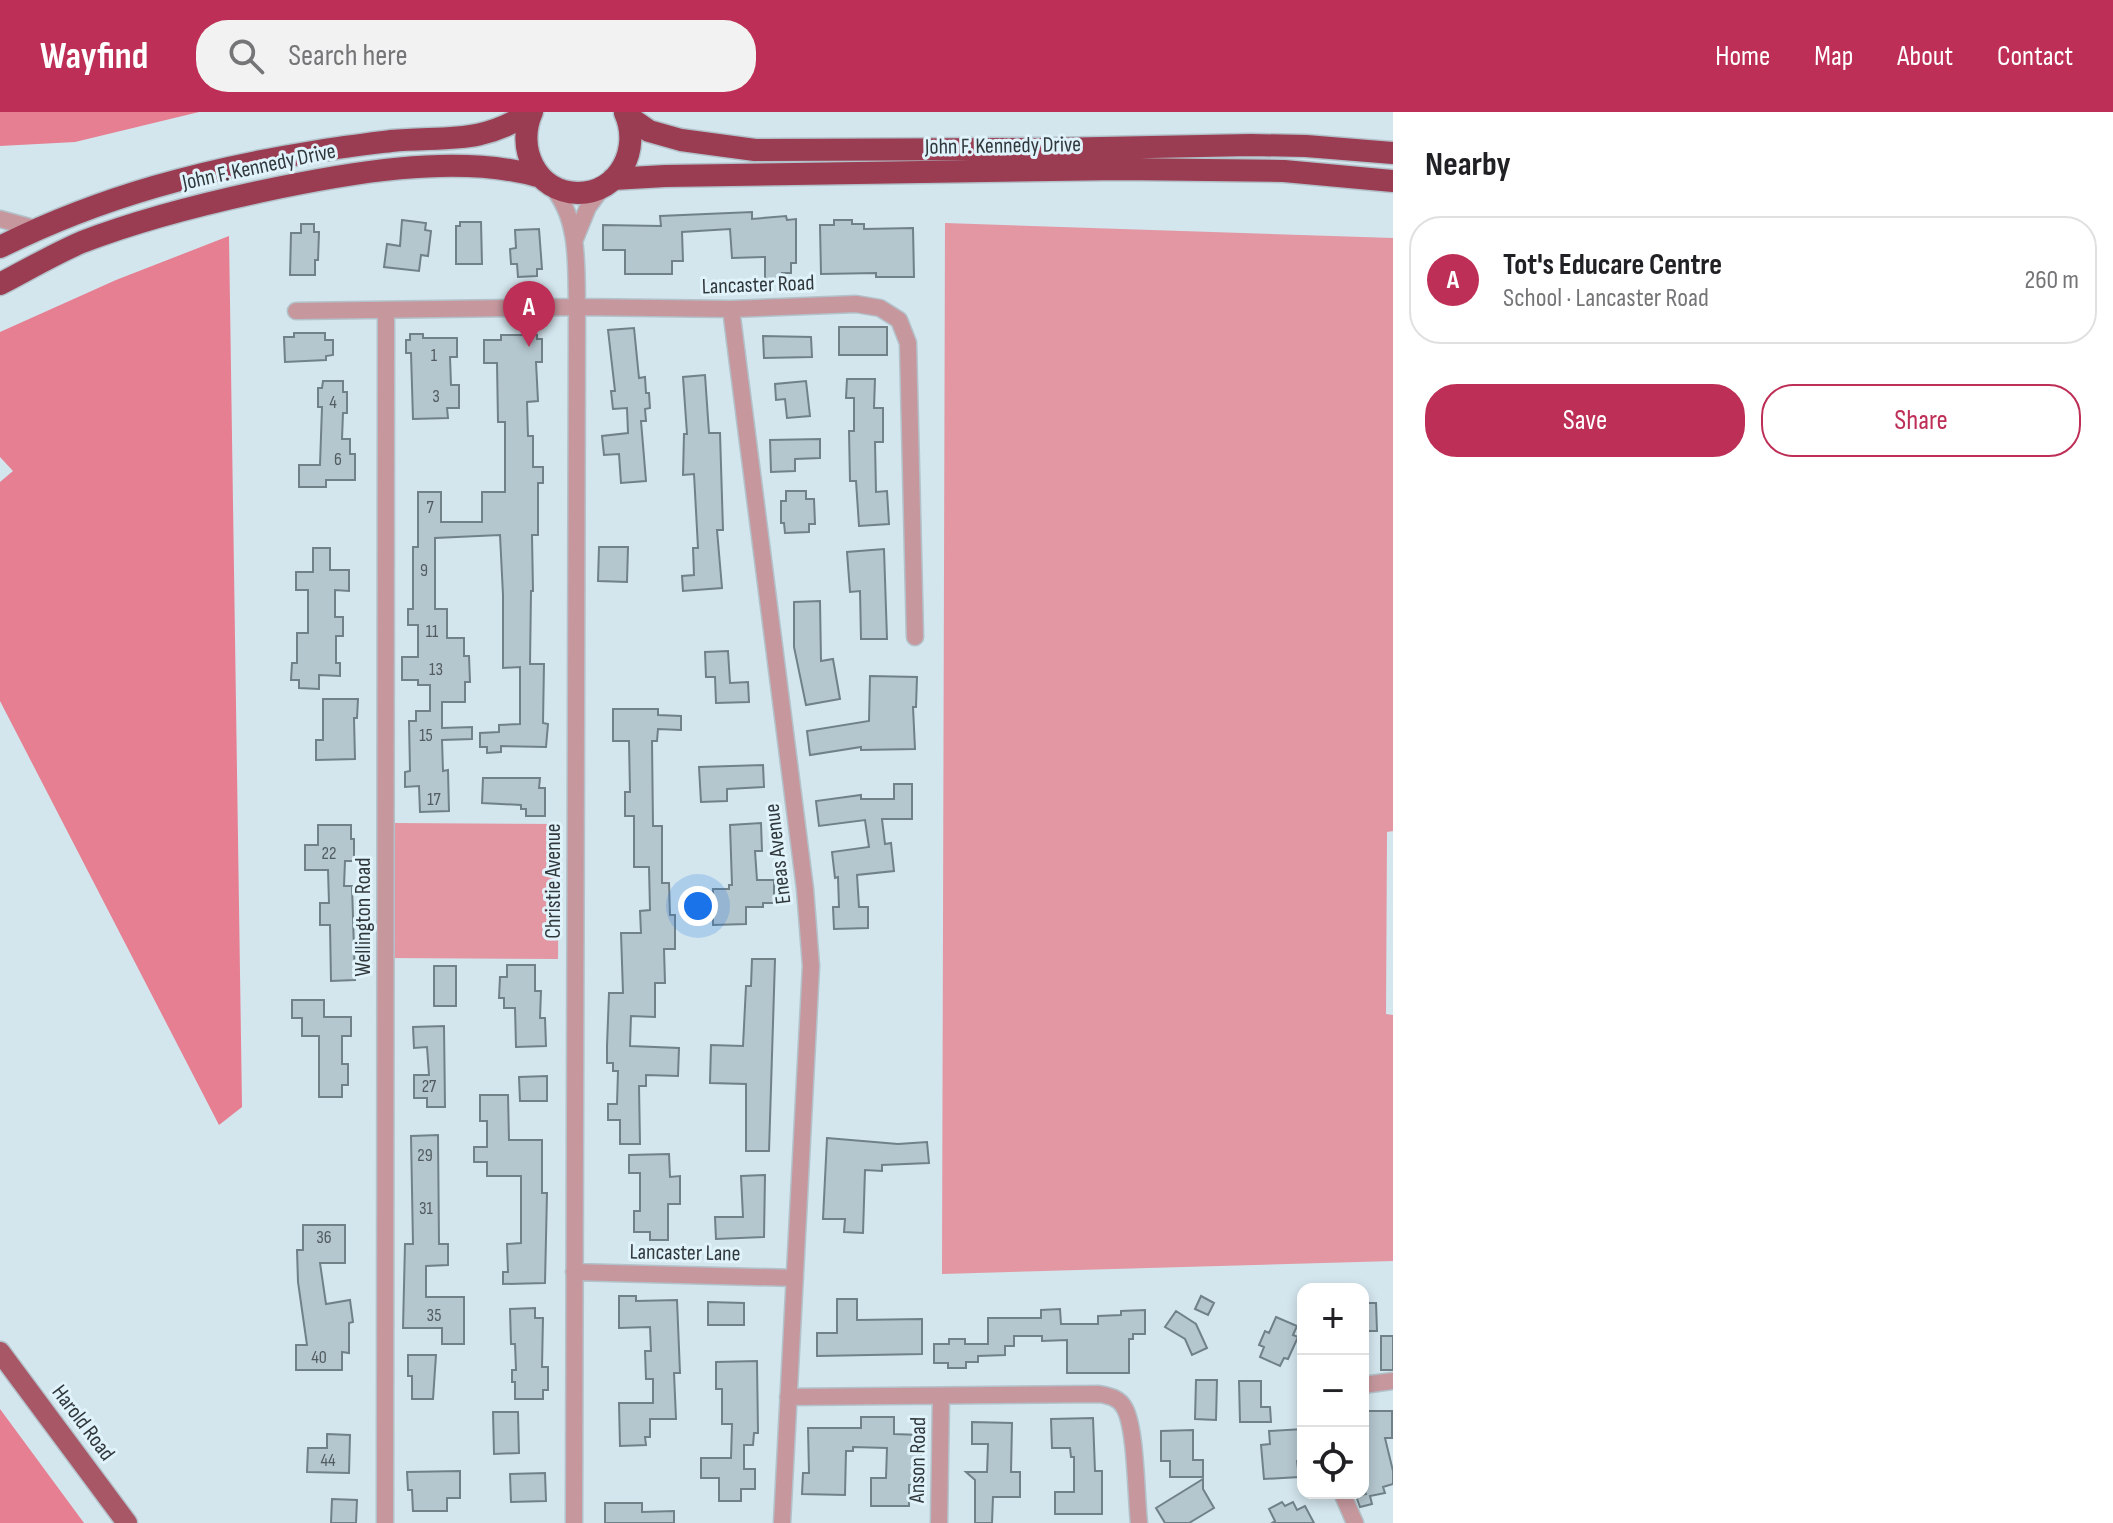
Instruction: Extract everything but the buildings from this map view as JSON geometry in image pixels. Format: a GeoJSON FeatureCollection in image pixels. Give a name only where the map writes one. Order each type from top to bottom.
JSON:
{"type":"FeatureCollection","features":[{"type":"Feature","properties":{"kind":"highway","name":"John F. Kennedy Drive"},"geometry":{"type":"LineString","coordinates":[[531,112],[525,143],[529,159],[544,180]]}},
{"type":"Feature","properties":{"kind":"highway","name":"John F. Kennedy Drive"},"geometry":{"type":"LineString","coordinates":[[0,247],[117,198],[195,173],[364,145],[483,136],[531,112]]}},
{"type":"Feature","properties":{"kind":"highway","name":"John F. Kennedy Drive"},"geometry":{"type":"LineString","coordinates":[[609,182],[625,165],[631,148],[631,131],[625,113]]}},
{"type":"Feature","properties":{"kind":"highway","name":"John F. Kennedy Drive"},"geometry":{"type":"LineString","coordinates":[[625,113],[640,126],[658,134],[745,149],[886,151],[1251,145],[1393,153]]}},
{"type":"Feature","properties":{"kind":"highway","name":"John F. Kennedy Drive"},"geometry":{"type":"LineString","coordinates":[[0,284],[96,238],[185,208],[307,182],[402,167],[514,171],[577,193],[609,182],[665,176],[1121,169],[1284,171],[1393,181]]}},
{"type":"Feature","properties":{"kind":"main road","name":"Harold Road"},"geometry":{"type":"LineString","coordinates":[[0,1352],[127,1523]]}},
{"type":"Feature","properties":{"kind":"street","name":"Christie Avenue"},"geometry":{"type":"LineString","coordinates":[[544,180],[558,194],[575,239],[577,307],[574,1523]]}},
{"type":"Feature","properties":{"kind":"street","name":"Christie Avenue"},"geometry":{"type":"LineString","coordinates":[[575,239],[588,207],[609,182]]}},
{"type":"Feature","properties":{"kind":"street"},"geometry":{"type":"LineString","coordinates":[[0,219],[37,229]]}},
{"type":"Feature","properties":{"kind":"street","name":"Lancaster Road"},"geometry":{"type":"LineString","coordinates":[[296,311],[577,307],[731,309],[856,304],[880,308],[899,320],[908,343],[915,637]]}},
{"type":"Feature","properties":{"kind":"street","name":"Eneas Avenue"},"geometry":{"type":"LineString","coordinates":[[731,309],[805,889],[811,966],[782,1523]]}},
{"type":"Feature","properties":{"kind":"street","name":"Wellington Road"},"geometry":{"type":"LineString","coordinates":[[385,1523],[386,311]]}},
{"type":"Feature","properties":{"kind":"street","name":"Lancaster Lane"},"geometry":{"type":"LineString","coordinates":[[574,1272],[795,1278]]}},
{"type":"Feature","properties":{"kind":"street"},"geometry":{"type":"LineString","coordinates":[[1369,1384],[1393,1381]]}},
{"type":"Feature","properties":{"kind":"street"},"geometry":{"type":"LineString","coordinates":[[788,1397],[1113,1396],[1124,1406],[1130,1422],[1139,1523]]}},
{"type":"Feature","properties":{"kind":"street","name":"Anson Road"},"geometry":{"type":"LineString","coordinates":[[939,1523],[941,1397]]}},
{"type":"Feature","properties":{"kind":"street"},"geometry":{"type":"LineString","coordinates":[[1345,1499],[1355,1523]]}},
{"type":"Feature","properties":{"kind":"shaded area"},"geometry":{"type":"Polygon","coordinates":[[[0,112],[199,112],[75,142],[0,146],[0,112]]]}},
{"type":"Feature","properties":{"kind":"shaded area"},"geometry":{"type":"Polygon","coordinates":[[[945,223],[1393,238],[1393,831],[1387,832],[1386,1014],[1393,1015],[1393,1261],[942,1274],[945,223]]]}},
{"type":"Feature","properties":{"kind":"shaded area"},"geometry":{"type":"Polygon","coordinates":[[[229,236],[242,1107],[219,1125],[0,701],[0,482],[13,471],[0,457],[0,332],[116,280],[229,236]]]}},
{"type":"Feature","properties":{"kind":"shaded area"},"geometry":{"type":"Polygon","coordinates":[[[391,823],[559,824],[558,959],[390,958],[391,823]]]}},
{"type":"Feature","properties":{"kind":"shaded area"},"geometry":{"type":"Polygon","coordinates":[[[0,1409],[84,1523],[0,1523],[0,1409]]]}},
{"type":"Feature","properties":{"kind":"place","name":"Tot's Educare Centre"},"geometry":{"type":"Point","coordinates":[529,347]}}]}
